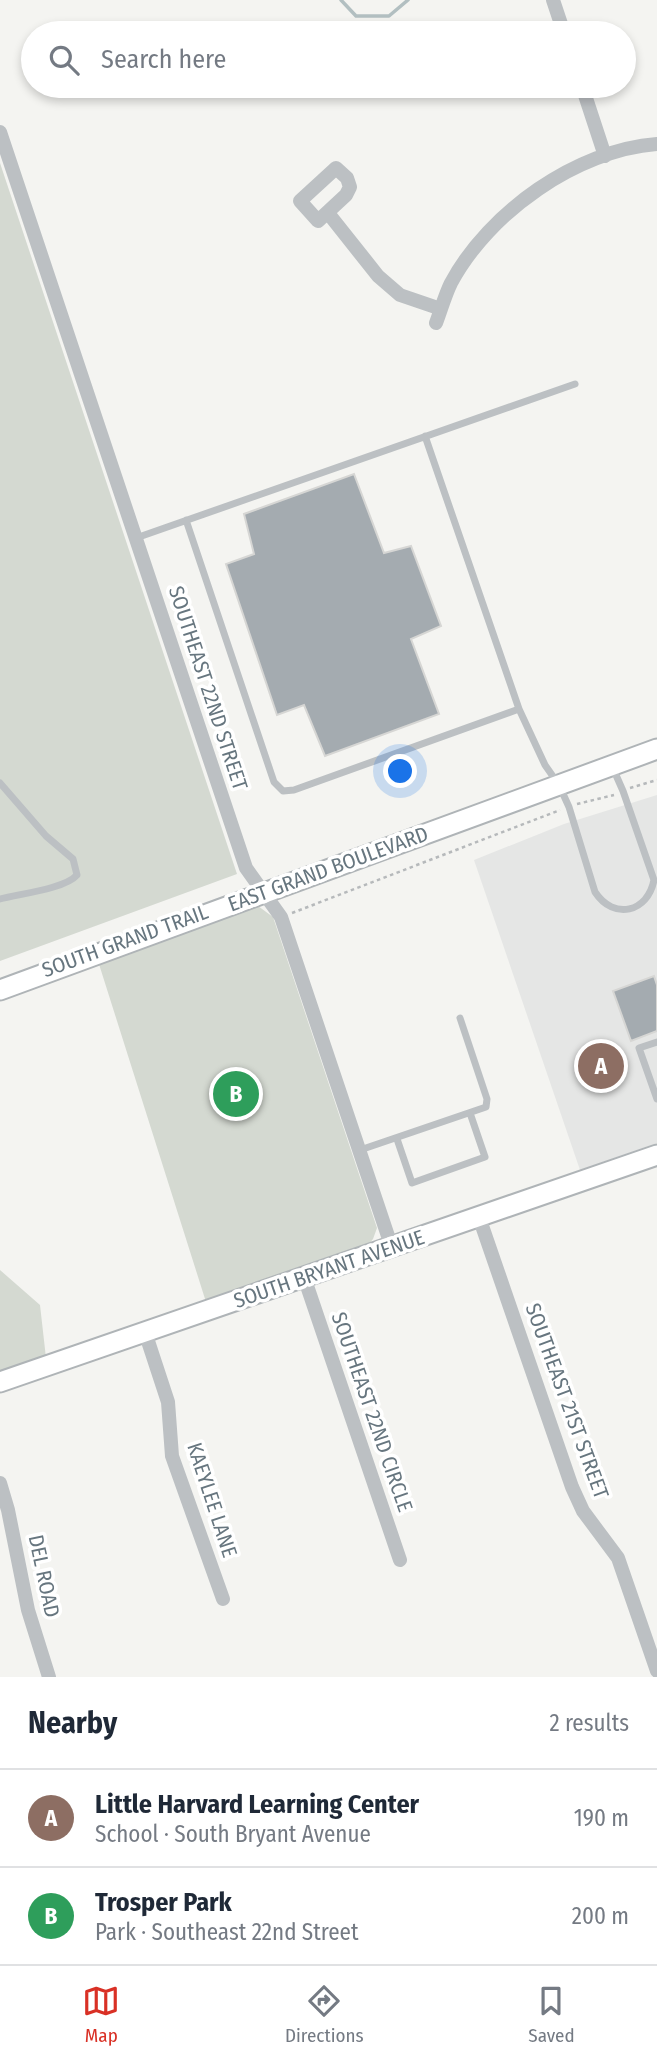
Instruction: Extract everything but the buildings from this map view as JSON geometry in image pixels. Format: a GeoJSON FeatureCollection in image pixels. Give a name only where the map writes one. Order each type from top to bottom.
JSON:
{"type":"FeatureCollection","features":[{"type":"Feature","properties":{"kind":"street"},"geometry":{"type":"LineString","coordinates":[[553,0],[560,21]]}},
{"type":"Feature","properties":{"kind":"street"},"geometry":{"type":"LineString","coordinates":[[586,98],[605,156]]}},
{"type":"Feature","properties":{"kind":"street","name":"SOUTHEAST 22ND STREET"},"geometry":{"type":"LineString","coordinates":[[0,132],[246,868],[281,917],[392,1248]]}},
{"type":"Feature","properties":{"kind":"street"},"geometry":{"type":"LineString","coordinates":[[328,213],[378,276],[400,295],[439,316],[451,284],[467,257],[506,213],[564,174],[605,156],[637,146],[657,144]]}},
{"type":"Feature","properties":{"kind":"street","name":"EAST GRAND BOULEVARD"},"geometry":{"type":"LineString","coordinates":[[0,990],[657,749]]}},
{"type":"Feature","properties":{"kind":"street","name":"SOUTH BRYANT AVENUE"},"geometry":{"type":"LineString","coordinates":[[0,1382],[657,1155]]}},
{"type":"Feature","properties":{"kind":"street","name":"SOUTHEAST 21ST STREET"},"geometry":{"type":"LineString","coordinates":[[479,1217],[572,1487],[583,1511],[618,1558],[657,1671]]}},
{"type":"Feature","properties":{"kind":"street","name":"SOUTHEAST 22ND CIRCLE"},"geometry":{"type":"LineString","coordinates":[[304,1277],[400,1560]]}},
{"type":"Feature","properties":{"kind":"street","name":"KAEYLEE LANE"},"geometry":{"type":"LineString","coordinates":[[145,1332],[168,1402],[172,1456],[223,1599]]}},
{"type":"Feature","properties":{"kind":"street","name":"DEL ROAD"},"geometry":{"type":"LineString","coordinates":[[0,1483],[5,1516],[28,1610],[49,1677]]}},
{"type":"Feature","properties":{"kind":"lane"},"geometry":{"type":"LineString","coordinates":[[136,538],[575,384]]}},
{"type":"Feature","properties":{"kind":"lane"},"geometry":{"type":"LineString","coordinates":[[425,436],[519,709],[545,765],[559,785],[569,807],[589,876],[602,903],[622,911],[640,905],[651,895],[654,880],[623,791],[611,766]]}},
{"type":"Feature","properties":{"kind":"lane"},"geometry":{"type":"LineString","coordinates":[[186,520],[274,782],[283,791],[294,790],[519,709]]}},
{"type":"Feature","properties":{"kind":"lane"},"geometry":{"type":"LineString","coordinates":[[0,783],[46,836],[73,859],[77,866],[77,875],[73,880],[0,899]]}},
{"type":"Feature","properties":{"kind":"lane"},"geometry":{"type":"LineString","coordinates":[[359,1150],[486,1107],[487,1099],[460,1018]]}},
{"type":"Feature","properties":{"kind":"lane"},"geometry":{"type":"LineString","coordinates":[[657,1042],[639,1048],[657,1100]]}},
{"type":"Feature","properties":{"kind":"lane"},"geometry":{"type":"LineString","coordinates":[[397,1139],[412,1182],[485,1157],[470,1113]]}},
{"type":"Feature","properties":{"kind":"path"},"geometry":{"type":"LineString","coordinates":[[281,917],[569,807],[657,780]]}},
{"type":"Feature","properties":{"kind":"shaded area"},"geometry":{"type":"Polygon","coordinates":[[[0,163],[237,874],[0,961],[0,163]]]}},
{"type":"Feature","properties":{"kind":"shaded area"},"geometry":{"type":"Polygon","coordinates":[[[657,795],[657,1143],[580,1170],[474,860],[564,824],[657,795]]]}},
{"type":"Feature","properties":{"kind":"shaded area"},"geometry":{"type":"Polygon","coordinates":[[[258,906],[273,917],[377,1228],[366,1248],[206,1302],[98,961],[242,908],[258,906]]]}},
{"type":"Feature","properties":{"kind":"shaded area"},"geometry":{"type":"Polygon","coordinates":[[[0,1270],[40,1305],[46,1358],[0,1373],[0,1270]]]}},
{"type":"Feature","properties":{"kind":"waterway"},"geometry":{"type":"LineString","coordinates":[[341,0],[356,16],[389,16],[408,0]]}},
{"type":"Feature","properties":{"kind":"place","name":"Little Harvard Learning Center"},"geometry":{"type":"Point","coordinates":[601,1066]}},
{"type":"Feature","properties":{"kind":"place","name":"Trosper Park"},"geometry":{"type":"Point","coordinates":[236,1094]}}]}
